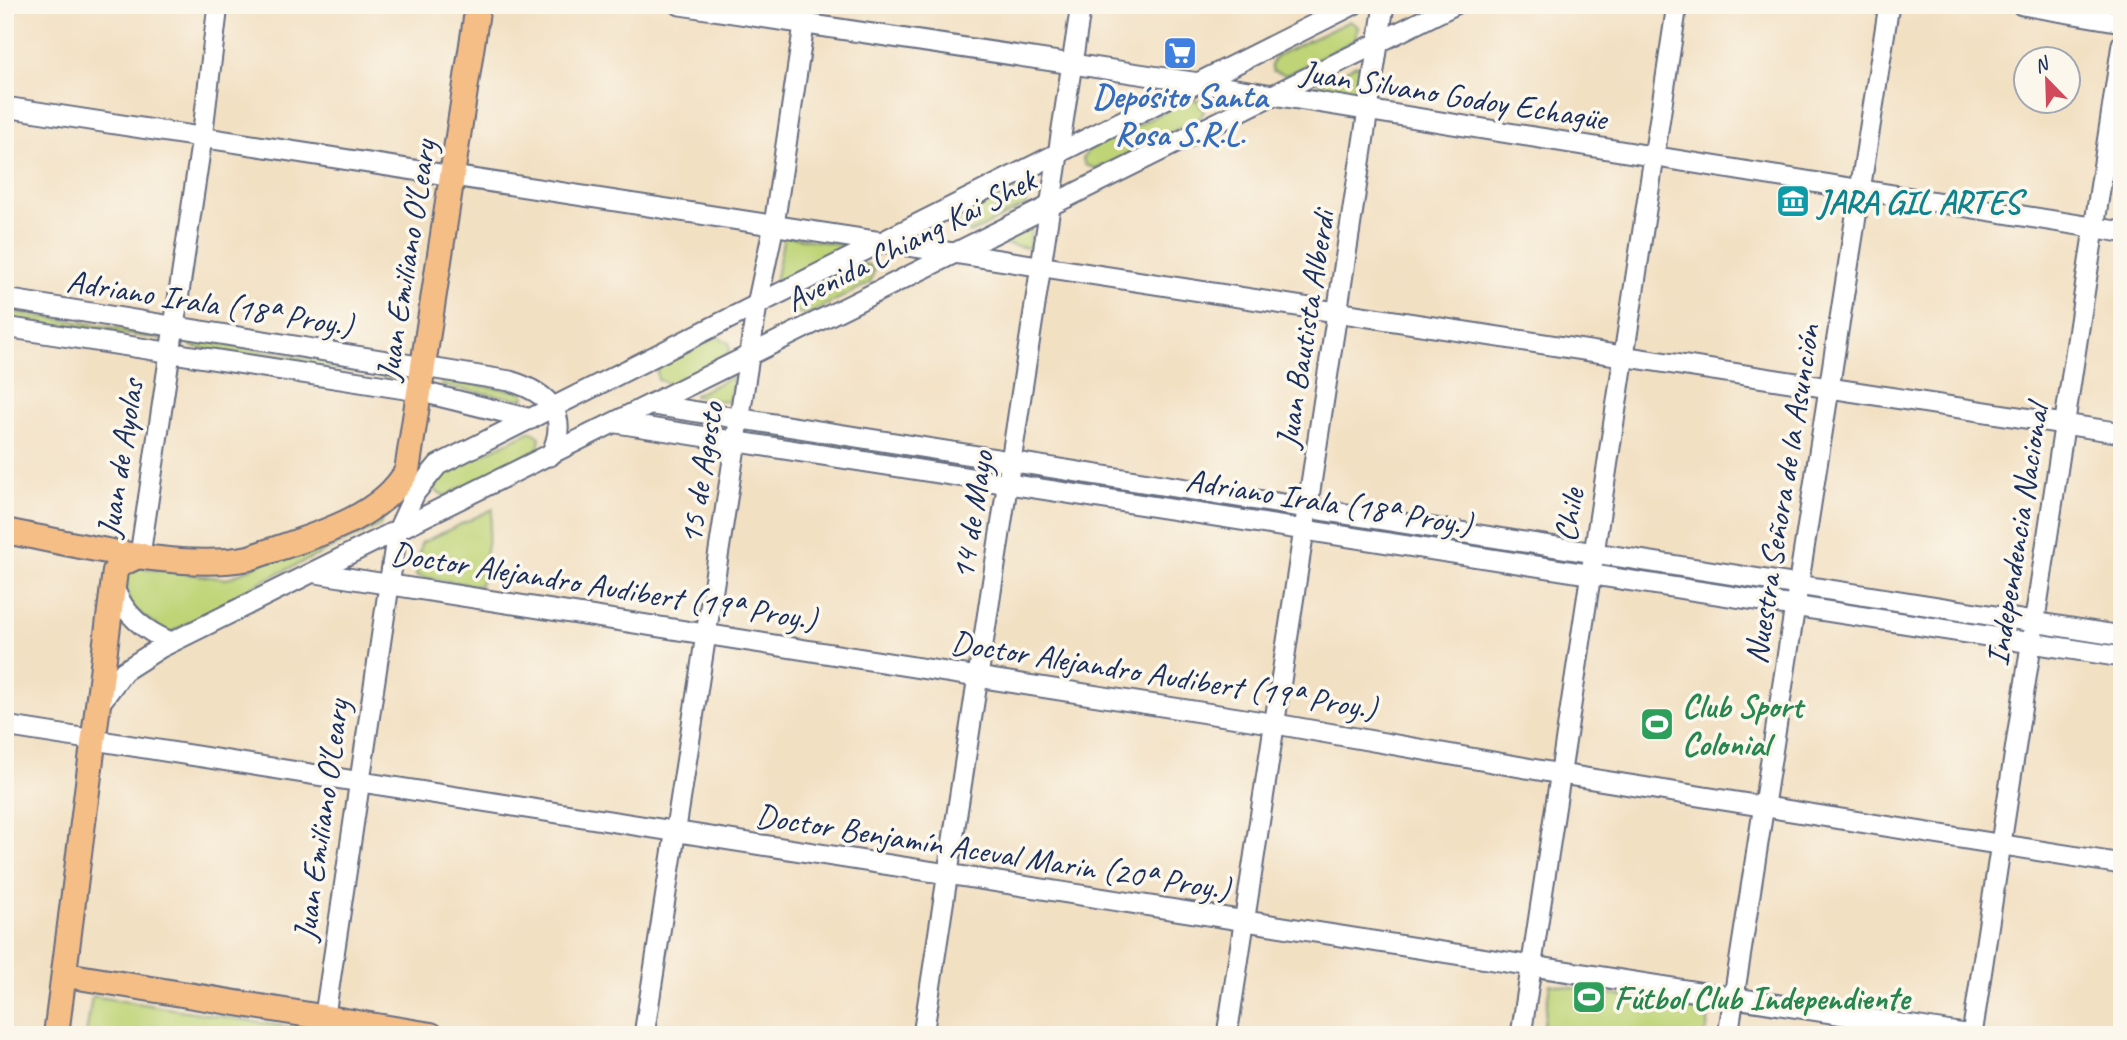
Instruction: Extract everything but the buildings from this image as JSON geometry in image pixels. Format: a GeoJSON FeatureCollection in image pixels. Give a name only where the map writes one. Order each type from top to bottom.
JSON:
{"type":"FeatureCollection","features":[{"type":"Feature","properties":{"kind":"main road","name":"Juan Emiliano O'Leary"},"geometry":{"type":"LineString","coordinates":[[140,555],[230,562],[264,553],[370,511],[400,485],[408,471],[478,5]]}},
{"type":"Feature","properties":{"kind":"main road"},"geometry":{"type":"LineString","coordinates":[[5,531],[140,555]]}},
{"type":"Feature","properties":{"kind":"main road"},"geometry":{"type":"LineString","coordinates":[[56,1035],[66,975],[114,580],[108,556],[87,546]]}},
{"type":"Feature","properties":{"kind":"main road","name":"Juan de Ayolas"},"geometry":{"type":"LineString","coordinates":[[114,580],[119,565],[140,555]]}},
{"type":"Feature","properties":{"kind":"main road"},"geometry":{"type":"LineString","coordinates":[[66,975],[323,1026],[431,1035]]}},
{"type":"Feature","properties":{"kind":"street","name":"Juan de Ayolas"},"geometry":{"type":"LineString","coordinates":[[140,555],[202,138],[218,5]]}},
{"type":"Feature","properties":{"kind":"street","name":"Juan Silvano Godoy Echagüe"},"geometry":{"type":"LineString","coordinates":[[680,5],[806,14],[1072,64],[1199,83],[1270,97],[2122,232]]}},
{"type":"Feature","properties":{"kind":"street","name":"14 de Mayo"},"geometry":{"type":"LineString","coordinates":[[923,1035],[1081,5]]}},
{"type":"Feature","properties":{"kind":"street","name":"Avenida Chiang Kai Shek"},"geometry":{"type":"LineString","coordinates":[[397,532],[415,493],[438,465],[1353,5]]}},
{"type":"Feature","properties":{"kind":"street","name":"Juan Bautista Alberdi"},"geometry":{"type":"LineString","coordinates":[[1227,1035],[1384,5]]}},
{"type":"Feature","properties":{"kind":"street","name":"Avenida Chiang Kai Shek"},"geometry":{"type":"LineString","coordinates":[[100,702],[124,671],[171,642],[316,573],[1454,5]]}},
{"type":"Feature","properties":{"kind":"street","name":"Chile"},"geometry":{"type":"LineString","coordinates":[[1521,1035],[1677,5]]}},
{"type":"Feature","properties":{"kind":"street","name":"Nuestra Señora de la Asunción"},"geometry":{"type":"LineString","coordinates":[[1728,1035],[1889,5]]}},
{"type":"Feature","properties":{"kind":"street"},"geometry":{"type":"LineString","coordinates":[[2022,5],[2122,22]]}},
{"type":"Feature","properties":{"kind":"street","name":"15 de Agosto"},"geometry":{"type":"LineString","coordinates":[[643,1035],[757,305],[774,225],[806,14]]}},
{"type":"Feature","properties":{"kind":"street","name":"Independencia Nacional"},"geometry":{"type":"LineString","coordinates":[[1972,1035],[2122,44]]}},
{"type":"Feature","properties":{"kind":"street"},"geometry":{"type":"LineString","coordinates":[[5,107],[2122,433]]}},
{"type":"Feature","properties":{"kind":"street","name":"Adriano Irala (18ª Proy.)"},"geometry":{"type":"LineString","coordinates":[[5,299],[172,329],[420,379],[531,419]]}},
{"type":"Feature","properties":{"kind":"street","name":"Adriano Irala (18ª Proy.)"},"geometry":{"type":"LineString","coordinates":[[5,327],[169,353],[420,379],[529,387],[537,390],[551,408]]}},
{"type":"Feature","properties":{"kind":"street","name":"Adriano Irala (18ª Proy.)"},"geometry":{"type":"LineString","coordinates":[[653,405],[1798,585],[2033,632]]}},
{"type":"Feature","properties":{"kind":"street"},"geometry":{"type":"LineString","coordinates":[[550,456],[559,438],[559,428],[551,408]]}},
{"type":"Feature","properties":{"kind":"street","name":"Adriano Irala (18ª Proy.)"},"geometry":{"type":"LineString","coordinates":[[617,423],[1795,605],[2033,632]]}},
{"type":"Feature","properties":{"kind":"street","name":"Juan Emiliano O'Leary"},"geometry":{"type":"LineString","coordinates":[[323,1026],[397,532]]}},
{"type":"Feature","properties":{"kind":"street","name":"Doctor Alejandro Audibert (19ª Proy.)"},"geometry":{"type":"LineString","coordinates":[[316,573],[1276,724],[1560,774],[2122,864]]}},
{"type":"Feature","properties":{"kind":"street"},"geometry":{"type":"LineString","coordinates":[[114,580],[123,608],[151,632],[171,642]]}},
{"type":"Feature","properties":{"kind":"street"},"geometry":{"type":"LineString","coordinates":[[2033,632],[2122,636]]}},
{"type":"Feature","properties":{"kind":"street"},"geometry":{"type":"LineString","coordinates":[[2033,632],[2122,657]]}},
{"type":"Feature","properties":{"kind":"street","name":"Doctor Benjamín Aceval Marin (20ª Proy.)"},"geometry":{"type":"LineString","coordinates":[[5,726],[359,784],[1972,1035]]}},
{"type":"Feature","properties":{"kind":"green space"},"geometry":{"type":"Polygon","coordinates":[[[1350,21],[1358,27],[1355,40],[1286,75],[1273,71],[1271,65],[1276,56],[1350,21]]]}},
{"type":"Feature","properties":{"kind":"green space"},"geometry":{"type":"Polygon","coordinates":[[[1356,65],[1361,67],[1356,96],[1309,89],[1356,65]]]}},
{"type":"Feature","properties":{"kind":"green space"},"geometry":{"type":"Polygon","coordinates":[[[1188,100],[1198,100],[1204,112],[1200,118],[1097,169],[1085,165],[1083,159],[1088,150],[1188,100]]]}},
{"type":"Feature","properties":{"kind":"green space"},"geometry":{"type":"Polygon","coordinates":[[[1021,186],[1029,192],[1026,205],[971,233],[958,229],[956,222],[961,214],[1021,186]]]}},
{"type":"Feature","properties":{"kind":"green space"},"geometry":{"type":"Polygon","coordinates":[[[1032,225],[1029,248],[996,243],[1032,225]]]}},
{"type":"Feature","properties":{"kind":"green space"},"geometry":{"type":"Polygon","coordinates":[[[784,236],[845,247],[778,281],[776,277],[784,236]]]}},
{"type":"Feature","properties":{"kind":"green space"},"geometry":{"type":"Polygon","coordinates":[[[862,264],[869,265],[874,271],[870,283],[807,315],[794,311],[793,301],[798,296],[862,264]]]}},
{"type":"Feature","properties":{"kind":"green space"},"geometry":{"type":"Polygon","coordinates":[[[5,311],[157,334],[160,339],[5,318],[5,311]]]}},
{"type":"Feature","properties":{"kind":"green space"},"geometry":{"type":"Polygon","coordinates":[[[717,336],[729,343],[730,350],[725,356],[671,384],[658,380],[657,370],[661,364],[717,336]]]}},
{"type":"Feature","properties":{"kind":"green space"},"geometry":{"type":"Polygon","coordinates":[[[194,340],[398,372],[401,376],[399,379],[193,347],[190,344],[194,340]]]}},
{"type":"Feature","properties":{"kind":"green space"},"geometry":{"type":"Polygon","coordinates":[[[734,376],[729,402],[694,396],[694,395],[734,376]]]}},
{"type":"Feature","properties":{"kind":"green space"},"geometry":{"type":"Polygon","coordinates":[[[443,380],[523,392],[525,397],[521,399],[442,386],[443,380]]]}},
{"type":"Feature","properties":{"kind":"green space"},"geometry":{"type":"Polygon","coordinates":[[[760,430],[992,467],[992,470],[759,436],[760,430]]]}},
{"type":"Feature","properties":{"kind":"green space"},"geometry":{"type":"Polygon","coordinates":[[[531,431],[540,437],[538,449],[445,496],[434,490],[433,484],[439,475],[531,431]]]}},
{"type":"Feature","properties":{"kind":"green space"},"geometry":{"type":"Polygon","coordinates":[[[1033,473],[1292,514],[1291,520],[1032,478],[1033,473]]]}},
{"type":"Feature","properties":{"kind":"green space"},"geometry":{"type":"Polygon","coordinates":[[[493,509],[480,586],[416,576],[421,543],[493,509]]]}},
{"type":"Feature","properties":{"kind":"green space"},"geometry":{"type":"Polygon","coordinates":[[[379,510],[381,524],[377,527],[252,586],[249,591],[168,634],[140,613],[129,600],[126,580],[128,566],[227,579],[379,510]]]}},
{"type":"Feature","properties":{"kind":"green space"},"geometry":{"type":"Polygon","coordinates":[[[1328,520],[1569,558],[1569,562],[1327,525],[1328,520]]]}},
{"type":"Feature","properties":{"kind":"green space"},"geometry":{"type":"Polygon","coordinates":[[[1614,565],[1779,591],[1780,593],[1613,570],[1614,565]]]}},
{"type":"Feature","properties":{"kind":"green space"},"geometry":{"type":"Polygon","coordinates":[[[1809,595],[2023,629],[2023,631],[1807,598],[1809,595]]]}},
{"type":"Feature","properties":{"kind":"green space","name":"Fútbol Club Independiente"},"geometry":{"type":"Polygon","coordinates":[[[1550,984],[1710,1010],[1706,1035],[1542,1035],[1550,984]]]}},
{"type":"Feature","properties":{"kind":"green space"},"geometry":{"type":"Polygon","coordinates":[[[92,996],[301,1029],[300,1035],[86,1035],[92,996]]]}},
{"type":"Feature","properties":{"kind":"place","name":"Depósito Santa Rosa S.R.L."},"geometry":{"type":"Point","coordinates":[1180,53]}},
{"type":"Feature","properties":{"kind":"place","name":"JARA GIL ARTES"},"geometry":{"type":"Point","coordinates":[1793,201]}},
{"type":"Feature","properties":{"kind":"place","name":"Club Sport Colonial"},"geometry":{"type":"Point","coordinates":[1657,724]}},
{"type":"Feature","properties":{"kind":"place","name":"Fútbol Club Independiente"},"geometry":{"type":"Point","coordinates":[1589,997]}}]}
